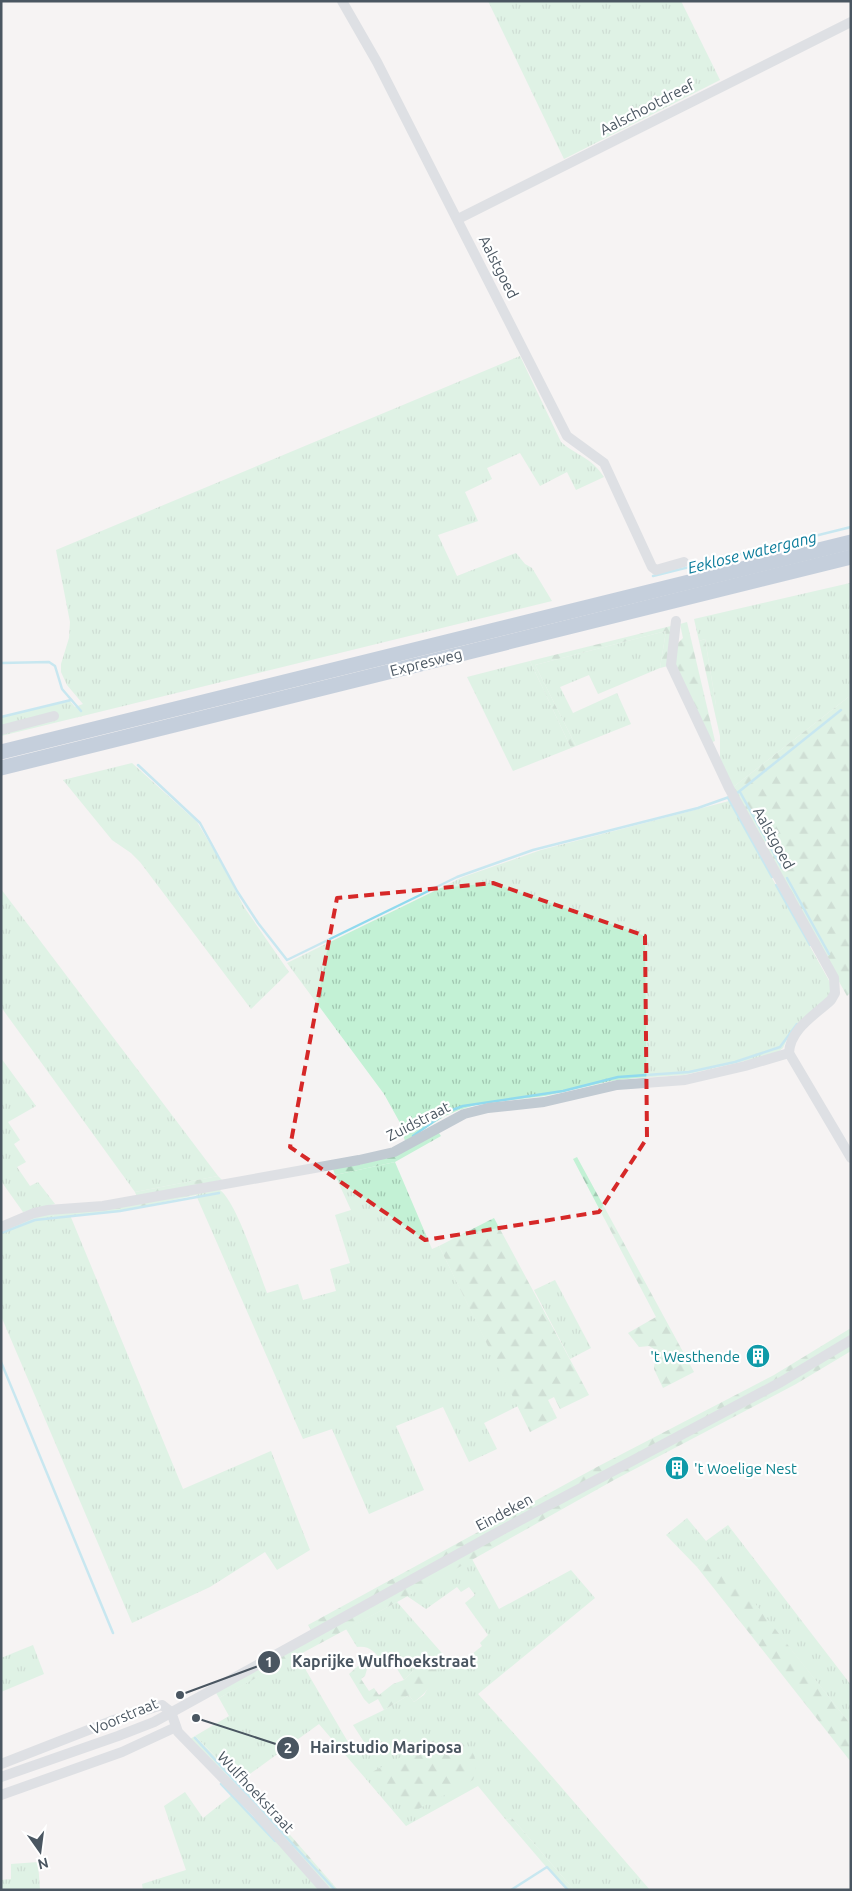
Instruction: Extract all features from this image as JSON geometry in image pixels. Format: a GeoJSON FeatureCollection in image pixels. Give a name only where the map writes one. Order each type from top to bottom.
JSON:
{"type":"FeatureCollection","features":[{"type":"Feature","properties":{"kind":"highway","name":"Expresweg"},"geometry":{"type":"LineString","coordinates":[[1,752],[851,542]]}},
{"type":"Feature","properties":{"kind":"highway","name":"Expresweg"},"geometry":{"type":"LineString","coordinates":[[1,768],[851,557]]}},
{"type":"Feature","properties":{"kind":"street","name":"Aalstgoed"},"geometry":{"type":"LineString","coordinates":[[342,1],[377,62],[567,436],[604,463],[652,568],[656,570],[684,562]]}},
{"type":"Feature","properties":{"kind":"street","name":"Aalschootdreef"},"geometry":{"type":"LineString","coordinates":[[458,219],[851,22]]}},
{"type":"Feature","properties":{"kind":"street","name":"Aalstgoed"},"geometry":{"type":"LineString","coordinates":[[676,621],[671,665],[732,792],[834,978],[835,994],[831,1000],[794,1034],[789,1045],[789,1053]]}},
{"type":"Feature","properties":{"kind":"street"},"geometry":{"type":"LineString","coordinates":[[1,730],[54,716]]}},
{"type":"Feature","properties":{"kind":"street"},"geometry":{"type":"LineString","coordinates":[[789,1053],[851,1158]]}},
{"type":"Feature","properties":{"kind":"street","name":"Zuidstraat"},"geometry":{"type":"LineString","coordinates":[[1,1227],[34,1213],[48,1210],[103,1206],[359,1160],[394,1152],[464,1114],[488,1108],[544,1102],[617,1085],[685,1080],[745,1066],[789,1053]]}},
{"type":"Feature","properties":{"kind":"street","name":"Eindeken"},"geometry":{"type":"LineString","coordinates":[[171,1712],[491,1536],[781,1382],[851,1340]]}},
{"type":"Feature","properties":{"kind":"street","name":"Voorstraat"},"geometry":{"type":"LineString","coordinates":[[1,1764],[114,1720],[162,1705],[171,1712],[154,1722],[118,1736],[1,1777]]}},
{"type":"Feature","properties":{"kind":"street","name":"Wulfhoekstraat"},"geometry":{"type":"LineString","coordinates":[[171,1712],[178,1732],[255,1812],[325,1890]]}},
{"type":"Feature","properties":{"kind":"street","name":"Voorstraat"},"geometry":{"type":"LineString","coordinates":[[1,1795],[122,1752],[176,1727]]}},
{"type":"Feature","properties":{"kind":"highlighted area"},"geometry":{"type":"Polygon","coordinates":[[[493,883],[645,936],[647,1138],[599,1212],[425,1240],[290,1147],[337,898],[493,883]]]}},
{"type":"Feature","properties":{"kind":"green space"},"geometry":{"type":"Polygon","coordinates":[[[488,1],[681,1],[720,80],[564,159],[488,1]]]}},
{"type":"Feature","properties":{"kind":"green space"},"geometry":{"type":"Polygon","coordinates":[[[520,356],[561,442],[594,465],[604,477],[576,490],[567,472],[540,486],[520,453],[487,468],[492,479],[465,492],[478,521],[438,535],[457,576],[516,553],[525,564],[532,568],[552,601],[1,736],[1,717],[69,700],[75,707],[83,704],[67,685],[61,672],[61,664],[69,638],[70,622],[56,550],[520,356]]]}},
{"type":"Feature","properties":{"kind":"green space"},"geometry":{"type":"Polygon","coordinates":[[[850,583],[851,695],[732,788],[720,761],[720,736],[713,705],[716,705],[705,639],[699,641],[694,619],[850,583]]]}},
{"type":"Feature","properties":{"kind":"green space"},"geometry":{"type":"Polygon","coordinates":[[[687,622],[715,741],[710,743],[674,664],[676,645],[683,638],[680,624],[687,622]]]}},
{"type":"Feature","properties":{"kind":"green space"},"geometry":{"type":"Polygon","coordinates":[[[675,625],[668,666],[660,668],[666,631],[535,665],[576,746],[571,748],[530,661],[675,625]]]}},
{"type":"Feature","properties":{"kind":"green space"},"geometry":{"type":"Polygon","coordinates":[[[666,631],[660,668],[598,694],[589,675],[560,687],[573,713],[617,693],[631,724],[576,746],[535,665],[666,631]]]}},
{"type":"Feature","properties":{"kind":"green space"},"geometry":{"type":"Polygon","coordinates":[[[705,639],[716,705],[713,705],[699,641],[705,639]]]}},
{"type":"Feature","properties":{"kind":"green space"},"geometry":{"type":"Polygon","coordinates":[[[530,661],[571,748],[513,771],[467,677],[530,661]]]}},
{"type":"Feature","properties":{"kind":"green space"},"geometry":{"type":"Polygon","coordinates":[[[851,695],[851,992],[847,996],[732,788],[851,695]]]}},
{"type":"Feature","properties":{"kind":"green space"},"geometry":{"type":"Polygon","coordinates":[[[132,763],[197,822],[221,862],[244,907],[289,972],[251,1009],[140,862],[131,853],[112,840],[63,780],[132,763]]]}},
{"type":"Feature","properties":{"kind":"green space"},"geometry":{"type":"Polygon","coordinates":[[[729,801],[832,986],[830,995],[800,1022],[789,1035],[783,1048],[776,1054],[684,1075],[611,1081],[545,1096],[479,1104],[445,1116],[405,1141],[399,1121],[384,1094],[287,963],[463,877],[541,850],[729,801]]]}},
{"type":"Feature","properties":{"kind":"green space"},"geometry":{"type":"Polygon","coordinates":[[[1,889],[218,1176],[135,1192],[1,1007],[1,889]]]}},
{"type":"Feature","properties":{"kind":"green space"},"geometry":{"type":"Polygon","coordinates":[[[1,1058],[36,1106],[8,1122],[20,1140],[14,1144],[26,1162],[17,1167],[30,1186],[38,1182],[55,1204],[23,1212],[1,1181],[1,1058]]]}},
{"type":"Feature","properties":{"kind":"green space"},"geometry":{"type":"Polygon","coordinates":[[[437,1130],[441,1136],[395,1162],[335,1175],[333,1169],[362,1164],[437,1130]]]}},
{"type":"Feature","properties":{"kind":"green space"},"geometry":{"type":"Polygon","coordinates":[[[577,1157],[694,1372],[663,1388],[654,1369],[656,1350],[649,1346],[639,1347],[628,1333],[656,1317],[573,1159],[577,1157]]]}},
{"type":"Feature","properties":{"kind":"green space"},"geometry":{"type":"Polygon","coordinates":[[[395,1162],[432,1249],[439,1246],[518,1406],[484,1423],[497,1449],[469,1462],[443,1407],[396,1426],[424,1490],[369,1514],[332,1429],[303,1439],[196,1195],[210,1190],[220,1190],[227,1197],[240,1222],[267,1293],[298,1284],[303,1300],[336,1291],[330,1269],[350,1263],[335,1215],[351,1210],[335,1175],[395,1162]]]}},
{"type":"Feature","properties":{"kind":"green space"},"geometry":{"type":"Polygon","coordinates":[[[218,1176],[222,1180],[137,1197],[135,1192],[218,1176]]]}},
{"type":"Feature","properties":{"kind":"green space"},"geometry":{"type":"Polygon","coordinates":[[[210,1190],[196,1195],[117,1212],[54,1217],[52,1213],[210,1190]]]}},
{"type":"Feature","properties":{"kind":"green space"},"geometry":{"type":"Polygon","coordinates":[[[52,1213],[54,1217],[70,1215],[183,1489],[271,1451],[310,1550],[277,1570],[265,1552],[210,1587],[132,1623],[1,1316],[1,1230],[19,1222],[52,1213]]]}},
{"type":"Feature","properties":{"kind":"green space"},"geometry":{"type":"Polygon","coordinates":[[[494,1218],[589,1395],[560,1409],[554,1397],[548,1400],[557,1418],[530,1432],[439,1246],[494,1218]]]}},
{"type":"Feature","properties":{"kind":"green space"},"geometry":{"type":"Polygon","coordinates":[[[555,1280],[591,1348],[570,1359],[534,1290],[555,1280]]]}},
{"type":"Feature","properties":{"kind":"green space"},"geometry":{"type":"Polygon","coordinates":[[[851,1328],[851,1335],[814,1359],[311,1630],[308,1625],[597,1467],[774,1375],[851,1328]]]}},
{"type":"Feature","properties":{"kind":"green space"},"geometry":{"type":"Polygon","coordinates":[[[851,1345],[851,1351],[796,1384],[614,1480],[397,1602],[219,1698],[215,1691],[851,1345]]]}},
{"type":"Feature","properties":{"kind":"green space"},"geometry":{"type":"Polygon","coordinates":[[[687,1518],[706,1541],[728,1525],[851,1685],[851,1725],[716,1555],[697,1567],[666,1535],[687,1518]]]}},
{"type":"Feature","properties":{"kind":"green space"},"geometry":{"type":"Polygon","coordinates":[[[716,1554],[851,1725],[851,1762],[697,1567],[716,1554]]]}},
{"type":"Feature","properties":{"kind":"green space"},"geometry":{"type":"Polygon","coordinates":[[[472,1559],[499,1609],[571,1570],[595,1598],[478,1694],[650,1890],[574,1890],[512,1818],[506,1820],[478,1786],[406,1826],[319,1724],[240,1781],[195,1736],[229,1716],[219,1698],[297,1655],[355,1754],[368,1748],[353,1725],[409,1695],[414,1702],[424,1695],[428,1688],[422,1662],[404,1680],[389,1656],[382,1661],[371,1650],[365,1647],[357,1647],[346,1629],[397,1602],[455,1668],[482,1646],[480,1643],[488,1635],[465,1603],[475,1595],[469,1587],[461,1592],[457,1587],[426,1609],[407,1596],[472,1559]]]}},
{"type":"Feature","properties":{"kind":"green space"},"geometry":{"type":"Polygon","coordinates":[[[33,1645],[44,1674],[1,1692],[1,1658],[33,1645]]]}},
{"type":"Feature","properties":{"kind":"green space"},"geometry":{"type":"Polygon","coordinates":[[[433,1657],[441,1663],[434,1680],[423,1694],[414,1702],[409,1695],[384,1710],[378,1699],[369,1704],[364,1699],[349,1674],[358,1666],[365,1666],[367,1669],[365,1676],[361,1679],[369,1691],[374,1688],[379,1695],[393,1684],[404,1680],[422,1662],[433,1657]]]}},
{"type":"Feature","properties":{"kind":"green space"},"geometry":{"type":"Polygon","coordinates":[[[195,1736],[271,1813],[338,1890],[330,1890],[190,1739],[195,1736]]]}},
{"type":"Feature","properties":{"kind":"green space"},"geometry":{"type":"Polygon","coordinates":[[[442,1736],[465,1745],[474,1755],[476,1770],[473,1780],[409,1814],[372,1772],[442,1736]]]}},
{"type":"Feature","properties":{"kind":"green space"},"geometry":{"type":"Polygon","coordinates":[[[185,1792],[203,1818],[232,1795],[286,1851],[320,1890],[143,1890],[142,1884],[186,1870],[164,1806],[185,1792]]]}},
{"type":"Feature","properties":{"kind":"green space"},"geometry":{"type":"Polygon","coordinates":[[[512,1818],[574,1890],[566,1890],[506,1820],[512,1818]]]}},
{"type":"Feature","properties":{"kind":"green space"},"geometry":{"type":"Polygon","coordinates":[[[38,1862],[40,1890],[1,1890],[1,1880],[11,1879],[11,1864],[38,1862]]]}},
{"type":"Feature","properties":{"kind":"waterway","name":"Eeklose watergang"},"geometry":{"type":"LineString","coordinates":[[653,576],[851,527]]}},
{"type":"Feature","properties":{"kind":"waterway"},"geometry":{"type":"LineString","coordinates":[[1,663],[49,662],[55,666],[62,689],[81,711]]}},
{"type":"Feature","properties":{"kind":"waterway"},"geometry":{"type":"LineString","coordinates":[[1,717],[71,700]]}},
{"type":"Feature","properties":{"kind":"waterway"},"geometry":{"type":"LineString","coordinates":[[736,794],[841,710]]}},
{"type":"Feature","properties":{"kind":"waterway"},"geometry":{"type":"LineString","coordinates":[[138,765],[200,823],[237,891],[258,923],[287,960],[457,877],[533,850],[698,808],[732,796]]}},
{"type":"Feature","properties":{"kind":"waterway"},"geometry":{"type":"LineString","coordinates":[[740,792],[782,868]]}},
{"type":"Feature","properties":{"kind":"waterway"},"geometry":{"type":"LineString","coordinates":[[728,798],[772,877]]}},
{"type":"Feature","properties":{"kind":"waterway"},"geometry":{"type":"LineString","coordinates":[[787,878],[829,954]]}},
{"type":"Feature","properties":{"kind":"waterway"},"geometry":{"type":"LineString","coordinates":[[776,885],[810,945]]}},
{"type":"Feature","properties":{"kind":"waterway"},"geometry":{"type":"LineString","coordinates":[[413,1136],[447,1112],[463,1106],[563,1091],[618,1077],[689,1072],[735,1062],[780,1047],[797,1024]]}},
{"type":"Feature","properties":{"kind":"waterway"},"geometry":{"type":"LineString","coordinates":[[1,1233],[35,1220],[120,1211],[219,1193]]}},
{"type":"Feature","properties":{"kind":"waterway"},"geometry":{"type":"LineString","coordinates":[[1,1362],[113,1633]]}},
{"type":"Feature","properties":{"kind":"waterway"},"geometry":{"type":"LineString","coordinates":[[195,1738],[335,1890]]}},
{"type":"Feature","properties":{"kind":"waterway"},"geometry":{"type":"LineString","coordinates":[[221,1784],[275,1841]]}},
{"type":"Feature","properties":{"kind":"waterway"},"geometry":{"type":"LineString","coordinates":[[511,1890],[547,1867],[568,1890]]}},
{"type":"Feature","properties":{"kind":"place","name":"'t Westhende"},"geometry":{"type":"Point","coordinates":[758,1356]}},
{"type":"Feature","properties":{"kind":"place","name":"'t Woelige Nest"},"geometry":{"type":"Point","coordinates":[677,1468]}},
{"type":"Feature","properties":{"kind":"place","name":"Kaprijke Wulfhoekstraat"},"geometry":{"type":"Point","coordinates":[180,1695]}},
{"type":"Feature","properties":{"kind":"place","name":"Hairstudio Mariposa"},"geometry":{"type":"Point","coordinates":[196,1718]}}]}
